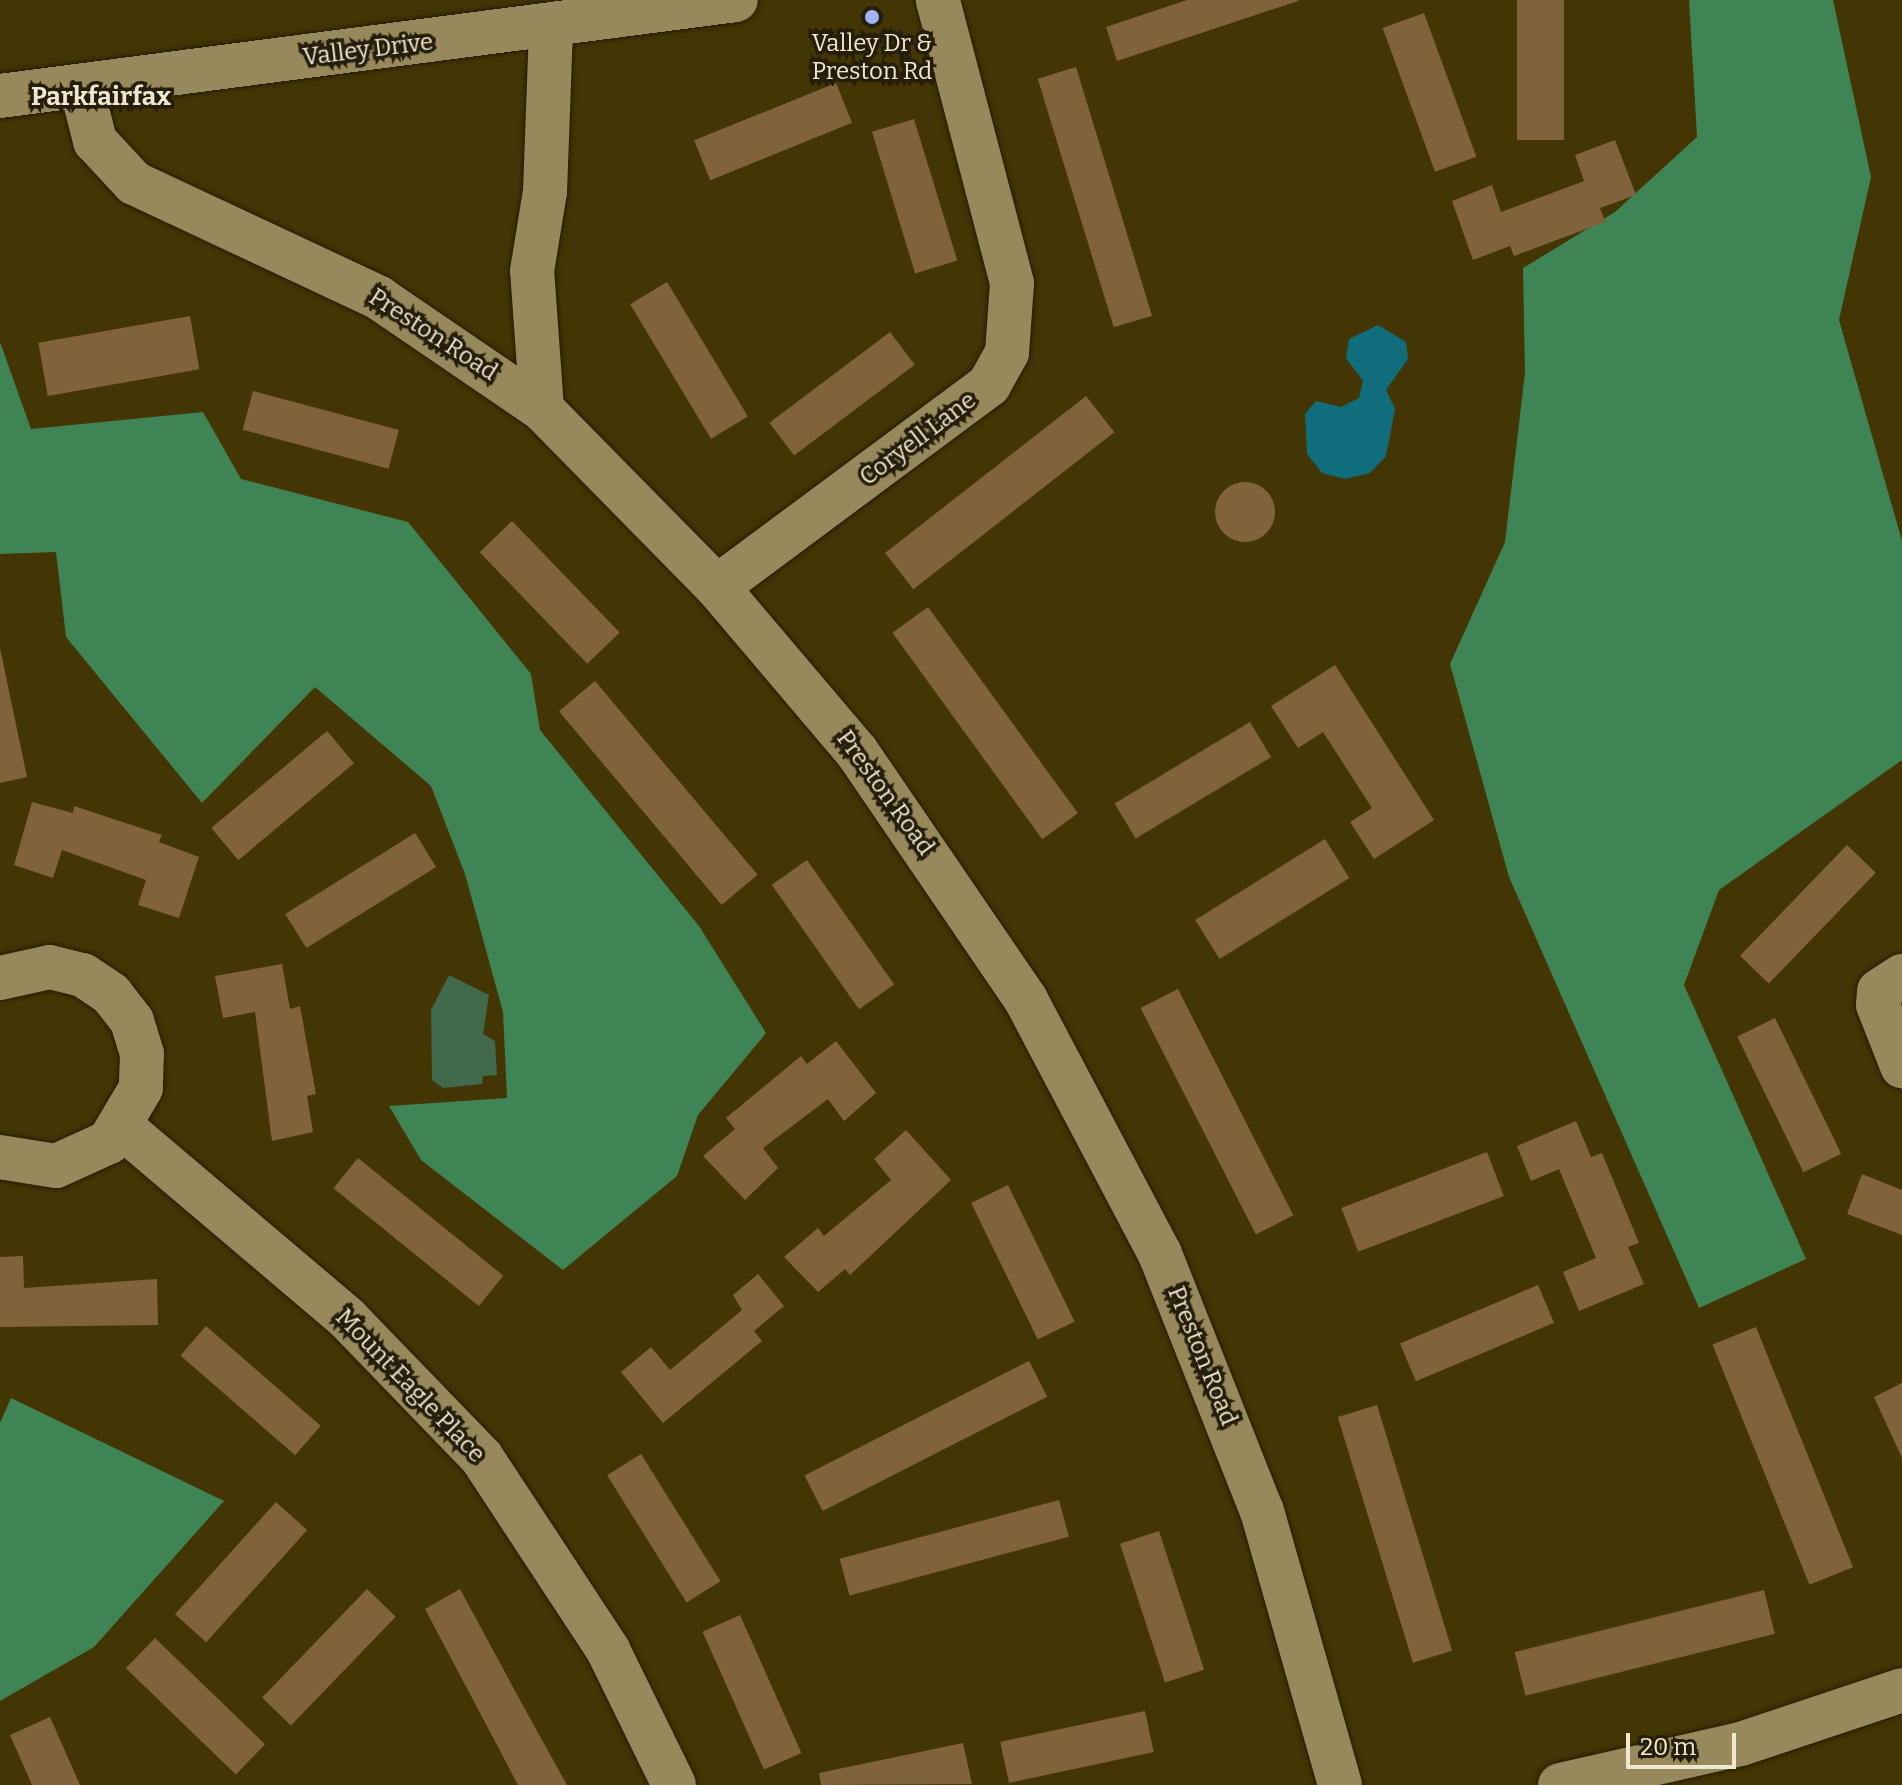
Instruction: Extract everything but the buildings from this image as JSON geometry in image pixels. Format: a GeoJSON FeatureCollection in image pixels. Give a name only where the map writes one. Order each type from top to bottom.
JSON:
{"type":"FeatureCollection","features":[{"type":"Feature","properties":{"kind":"street","name":"Valley Drive"},"geometry":{"type":"LineString","coordinates":[[0,96],[551,27],[736,0]]}},
{"type":"Feature","properties":{"kind":"street","name":"Coryell Lane"},"geometry":{"type":"LineString","coordinates":[[717,587],[965,405],[989,385],[1007,353],[1012,283],[938,0]]}},
{"type":"Feature","properties":{"kind":"street"},"geometry":{"type":"LineString","coordinates":[[542,409],[532,271],[545,192],[551,27]]}},
{"type":"Feature","properties":{"kind":"street","name":"Preston Road"},"geometry":{"type":"LineString","coordinates":[[81,86],[95,141],[134,183],[379,298],[542,409],[717,587],[848,741],[958,893],[1110,1151],[1237,1441],[1340,1785]]}},
{"type":"Feature","properties":{"kind":"street"},"geometry":{"type":"LineString","coordinates":[[0,978],[50,967],[83,975],[111,994],[142,1054],[141,1088],[123,1128],[84,1158],[56,1166],[0,1157]]}},
{"type":"Feature","properties":{"kind":"street"},"geometry":{"type":"LineString","coordinates":[[1902,976],[1879,991],[1878,1005],[1902,1066]]}},
{"type":"Feature","properties":{"kind":"street","name":"Mount Eagle Place"},"geometry":{"type":"LineString","coordinates":[[123,1128],[347,1318],[482,1458],[608,1650],[674,1785]]}},
{"type":"Feature","properties":{"kind":"street"},"geometry":{"type":"LineString","coordinates":[[1560,1785],[1741,1744],[1902,1690]]}},
{"type":"Feature","properties":{"kind":"green space"},"geometry":{"type":"Polygon","coordinates":[[[1689,0],[1833,0],[1871,177],[1839,320],[1902,541],[1902,760],[1719,890],[1684,985],[1806,1259],[1699,1308],[1509,877],[1450,664],[1505,542],[1525,373],[1523,268],[1615,212],[1697,137],[1689,0]]]}},
{"type":"Feature","properties":{"kind":"green space"},"geometry":{"type":"Polygon","coordinates":[[[0,342],[31,429],[203,412],[241,479],[408,522],[531,674],[540,730],[699,926],[766,1033],[698,1115],[677,1176],[563,1270],[421,1160],[389,1106],[507,1098],[503,1012],[465,874],[431,786],[315,687],[202,803],[66,637],[56,552],[0,554],[0,342]]]}},
{"type":"Feature","properties":{"kind":"green space"},"geometry":{"type":"Polygon","coordinates":[[[449,975],[489,995],[483,1034],[495,1041],[497,1075],[483,1076],[482,1084],[443,1088],[432,1080],[431,1010],[449,975]]]}},
{"type":"Feature","properties":{"kind":"green space"},"geometry":{"type":"Polygon","coordinates":[[[11,1398],[224,1501],[94,1647],[0,1701],[0,1423],[11,1398]]]}},
{"type":"Feature","properties":{"kind":"water"},"geometry":{"type":"Polygon","coordinates":[[[1378,325],[1406,342],[1408,359],[1386,390],[1395,409],[1386,456],[1370,473],[1345,479],[1322,473],[1307,454],[1305,414],[1316,401],[1341,407],[1359,398],[1363,381],[1346,358],[1349,339],[1378,325]]]}},
{"type":"Feature","properties":{"kind":"place","name":"Valley Dr & Preston Rd"},"geometry":{"type":"Point","coordinates":[872,17]}},
{"type":"Feature","properties":{"kind":"district","name":"Parkfairfax"},"geometry":{"type":"Point","coordinates":[101,97]}}]}
